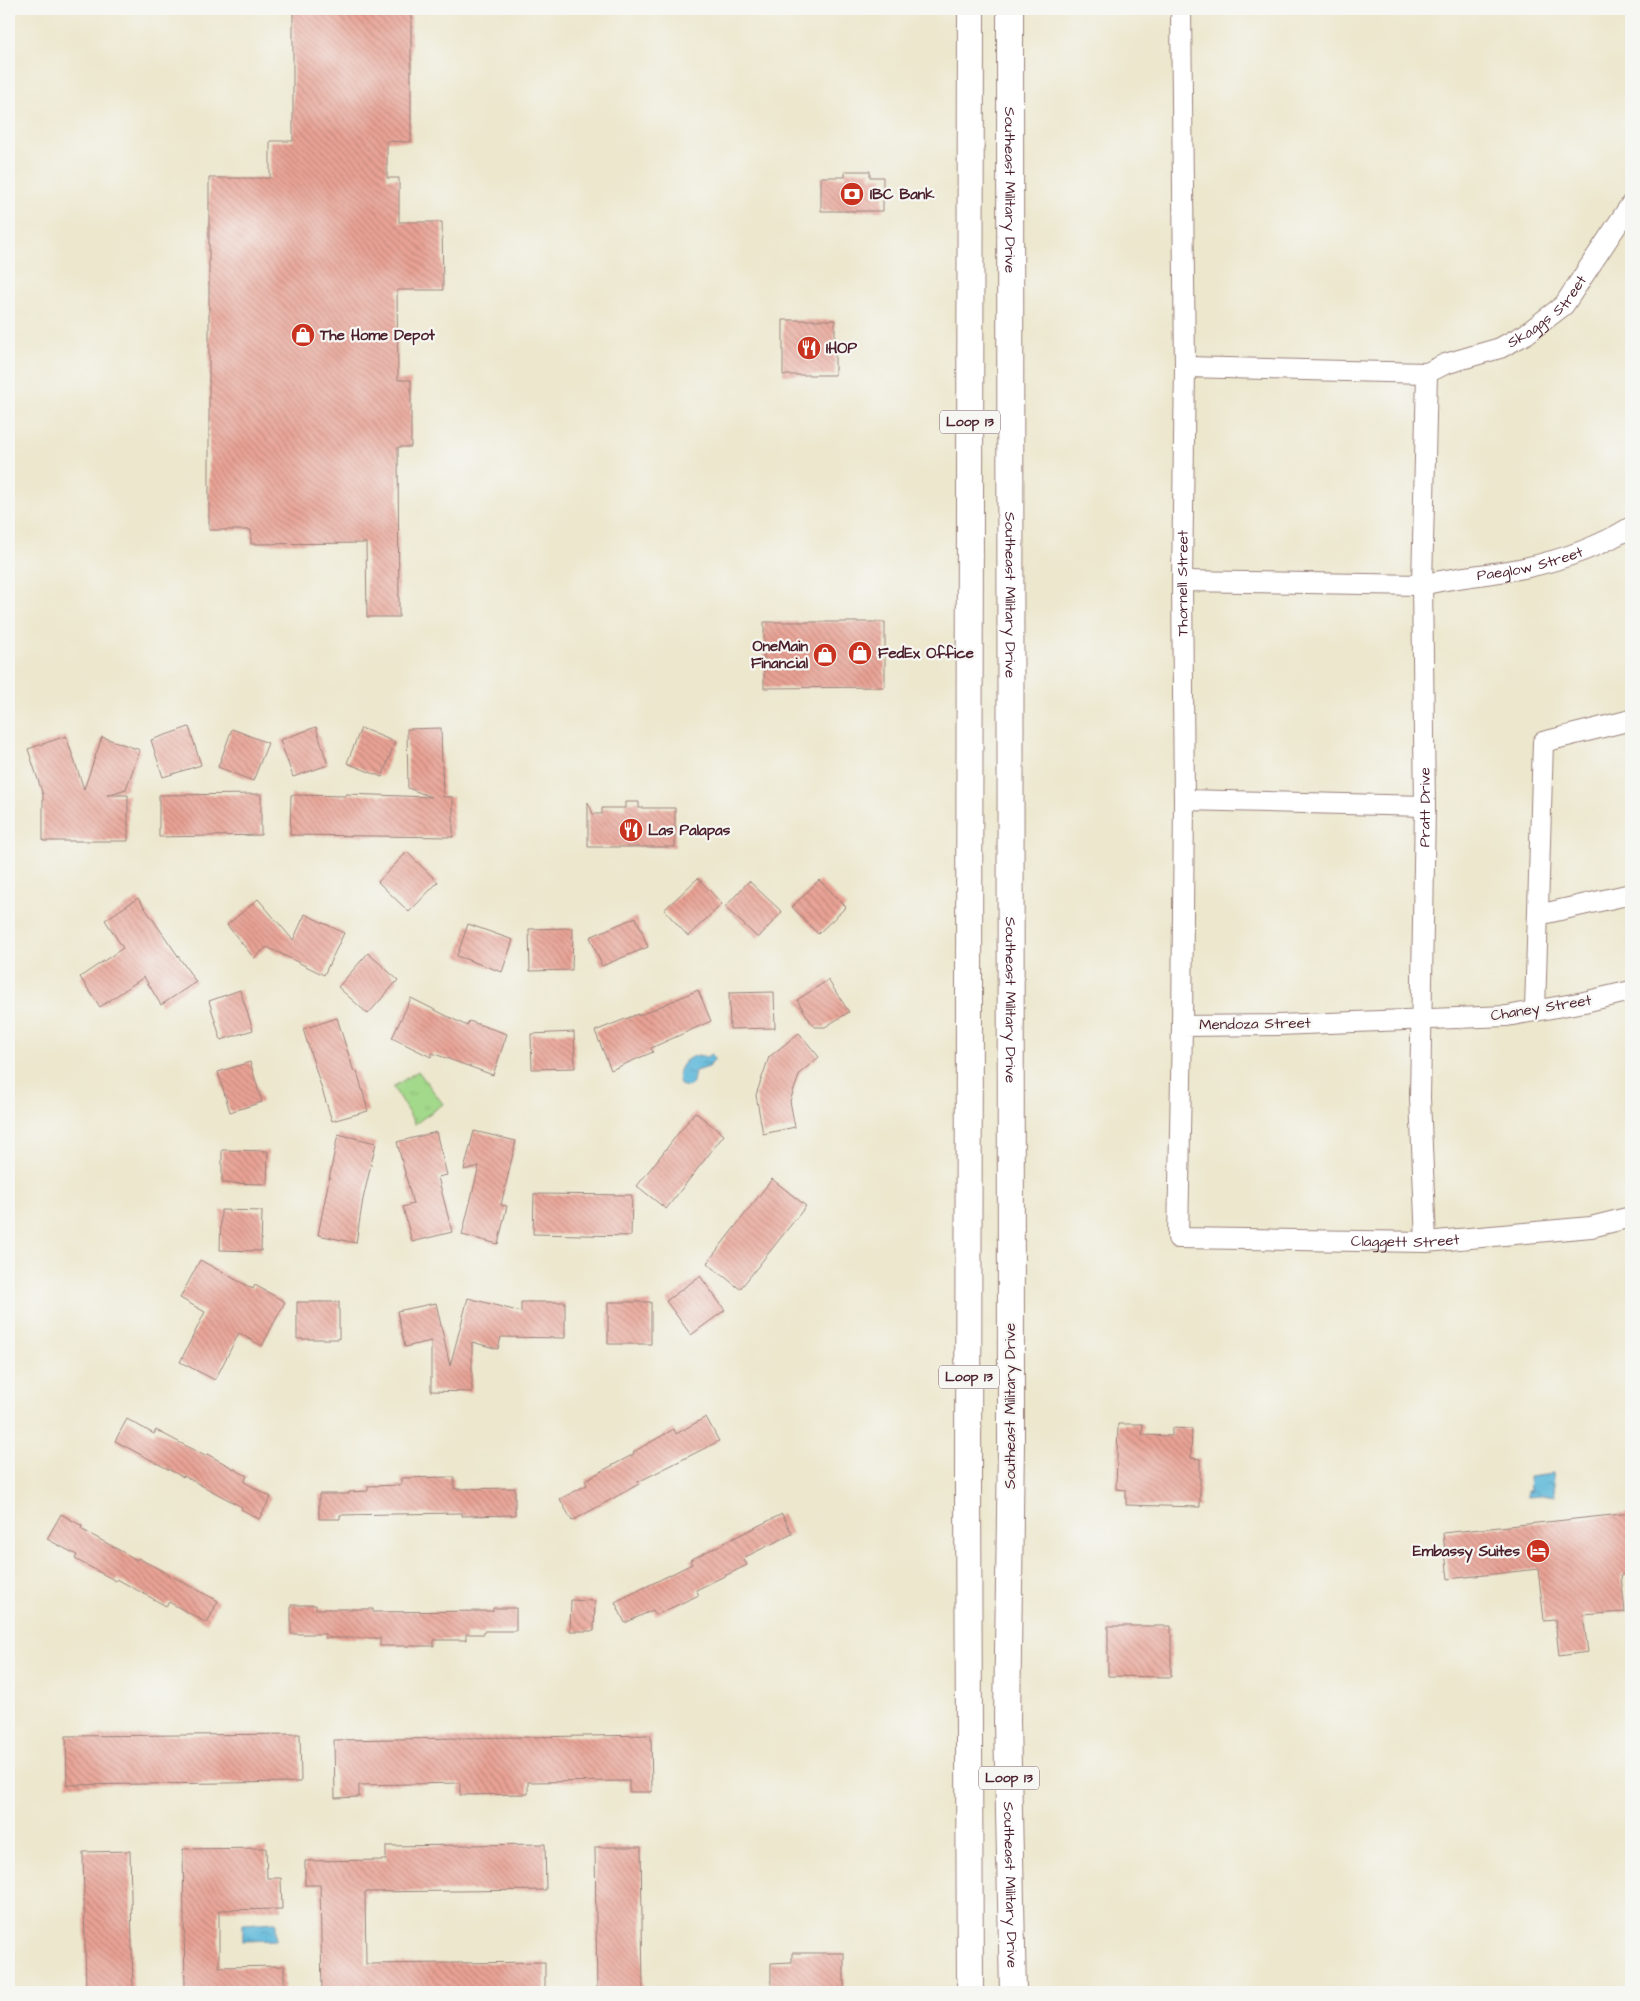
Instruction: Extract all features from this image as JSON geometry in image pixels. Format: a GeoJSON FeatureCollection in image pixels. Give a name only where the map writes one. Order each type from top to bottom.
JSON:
{"type":"FeatureCollection","features":[{"type":"Feature","properties":{"kind":"main road","name":"Loop 13"},"geometry":{"type":"LineString","coordinates":[[970,1992],[968,1715],[971,9]]}},
{"type":"Feature","properties":{"kind":"main road","name":"Southeast Military Drive"},"geometry":{"type":"LineString","coordinates":[[1010,9],[1011,1445],[1007,1721],[1013,1992]]}},
{"type":"Feature","properties":{"kind":"main road"},"geometry":{"type":"LineString","coordinates":[[970,76],[1010,77]]}},
{"type":"Feature","properties":{"kind":"main road"},"geometry":{"type":"LineString","coordinates":[[970,756],[1010,756]]}},
{"type":"Feature","properties":{"kind":"main road"},"geometry":{"type":"LineString","coordinates":[[970,793],[1010,793]]}},
{"type":"Feature","properties":{"kind":"street","name":"Thornell Street"},"geometry":{"type":"LineString","coordinates":[[1182,9],[1185,367],[1182,581],[1184,800],[1182,1026]]}},
{"type":"Feature","properties":{"kind":"street","name":"Skaggs Street"},"geometry":{"type":"LineString","coordinates":[[1427,373],[1445,364],[1500,348],[1526,334],[1564,305],[1631,204]]}},
{"type":"Feature","properties":{"kind":"street"},"geometry":{"type":"LineString","coordinates":[[1185,367],[1427,373]]}},
{"type":"Feature","properties":{"kind":"street","name":"Pratt Drive"},"geometry":{"type":"LineString","coordinates":[[1426,1242],[1420,1098],[1420,1019],[1425,806],[1422,585],[1427,373]]}},
{"type":"Feature","properties":{"kind":"street","name":"Paeglow Street"},"geometry":{"type":"LineString","coordinates":[[1182,581],[1422,585],[1441,580],[1524,568],[1560,559],[1594,546],[1631,528]]}},
{"type":"Feature","properties":{"kind":"street"},"geometry":{"type":"LineString","coordinates":[[1535,1010],[1543,742],[1631,720]]}},
{"type":"Feature","properties":{"kind":"street"},"geometry":{"type":"LineString","coordinates":[[1184,800],[1425,806]]}},
{"type":"Feature","properties":{"kind":"street"},"geometry":{"type":"LineString","coordinates":[[1538,915],[1631,894]]}},
{"type":"Feature","properties":{"kind":"street","name":"Chaney Street"},"geometry":{"type":"LineString","coordinates":[[1420,1019],[1507,1016],[1631,991]]}},
{"type":"Feature","properties":{"kind":"street","name":"Mendoza Street"},"geometry":{"type":"LineString","coordinates":[[1178,1238],[1182,1026],[1278,1025],[1420,1019]]}},
{"type":"Feature","properties":{"kind":"street","name":"Claggett Street"},"geometry":{"type":"LineString","coordinates":[[1178,1238],[1426,1242],[1591,1227],[1631,1217]]}},
{"type":"Feature","properties":{"kind":"green space"},"geometry":{"type":"Polygon","coordinates":[[[418,1071],[443,1104],[415,1124],[393,1087],[418,1071]]]}},
{"type":"Feature","properties":{"kind":"water"},"geometry":{"type":"Polygon","coordinates":[[[712,1054],[714,1060],[709,1067],[695,1071],[691,1086],[681,1085],[678,1073],[688,1059],[694,1056],[706,1057],[712,1054]]]}},
{"type":"Feature","properties":{"kind":"water"},"geometry":{"type":"Polygon","coordinates":[[[1553,1474],[1555,1495],[1527,1497],[1527,1491],[1530,1491],[1529,1477],[1553,1474]]]}},
{"type":"Feature","properties":{"kind":"water"},"geometry":{"type":"Polygon","coordinates":[[[276,1922],[276,1940],[243,1941],[243,1924],[276,1922]]]}},
{"type":"Feature","properties":{"kind":"building","name":"The Home Depot"},"geometry":{"type":"Polygon","coordinates":[[[293,9],[411,9],[411,142],[387,141],[387,178],[399,178],[399,222],[442,222],[443,290],[397,290],[398,380],[411,380],[411,447],[398,447],[399,617],[367,617],[366,543],[251,544],[251,530],[209,530],[209,178],[270,178],[270,141],[293,141],[293,9]]]}},
{"type":"Feature","properties":{"kind":"building","name":"IBC Bank"},"geometry":{"type":"Polygon","coordinates":[[[845,171],[870,171],[870,177],[883,177],[883,211],[821,211],[821,177],[845,177],[845,171]]]}},
{"type":"Feature","properties":{"kind":"building","name":"IHOP"},"geometry":{"type":"Polygon","coordinates":[[[783,320],[835,320],[835,375],[783,375],[783,320]]]}},
{"type":"Feature","properties":{"kind":"building"},"geometry":{"type":"Polygon","coordinates":[[[764,622],[885,622],[885,687],[764,688],[764,622]]]}},
{"type":"Feature","properties":{"kind":"building"},"geometry":{"type":"Polygon","coordinates":[[[189,727],[201,765],[163,777],[151,740],[189,727]]]}},
{"type":"Feature","properties":{"kind":"building"},"geometry":{"type":"Polygon","coordinates":[[[316,727],[328,765],[293,777],[280,740],[316,727]]]}},
{"type":"Feature","properties":{"kind":"building"},"geometry":{"type":"Polygon","coordinates":[[[361,728],[395,742],[382,777],[347,763],[361,728]]]}},
{"type":"Feature","properties":{"kind":"building"},"geometry":{"type":"Polygon","coordinates":[[[441,728],[443,797],[453,797],[453,837],[290,835],[291,795],[346,796],[346,794],[431,797],[408,788],[407,729],[441,728]]]}},
{"type":"Feature","properties":{"kind":"building"},"geometry":{"type":"Polygon","coordinates":[[[232,729],[268,743],[253,781],[218,767],[232,729]]]}},
{"type":"Feature","properties":{"kind":"building"},"geometry":{"type":"Polygon","coordinates":[[[66,736],[84,789],[102,737],[140,750],[126,789],[107,795],[128,795],[128,841],[43,841],[43,795],[28,749],[66,736]]]}},
{"type":"Feature","properties":{"kind":"building"},"geometry":{"type":"Polygon","coordinates":[[[261,794],[261,835],[159,837],[159,795],[261,794]]]}},
{"type":"Feature","properties":{"kind":"building","name":"Las Palapas"},"geometry":{"type":"Polygon","coordinates":[[[588,802],[593,814],[602,814],[602,808],[625,808],[625,802],[639,802],[639,808],[675,808],[675,847],[588,847],[588,802]]]}},
{"type":"Feature","properties":{"kind":"building"},"geometry":{"type":"Polygon","coordinates":[[[407,852],[438,882],[409,912],[378,882],[407,852]]]}},
{"type":"Feature","properties":{"kind":"building"},"geometry":{"type":"Polygon","coordinates":[[[698,878],[722,904],[688,936],[664,910],[698,878]]]}},
{"type":"Feature","properties":{"kind":"building"},"geometry":{"type":"Polygon","coordinates":[[[819,880],[846,907],[818,934],[792,907],[819,880]]]}},
{"type":"Feature","properties":{"kind":"building"},"geometry":{"type":"Polygon","coordinates":[[[749,881],[782,912],[758,938],[725,907],[749,881]]]}},
{"type":"Feature","properties":{"kind":"building"},"geometry":{"type":"Polygon","coordinates":[[[138,898],[196,982],[161,1005],[144,977],[100,1007],[80,977],[123,948],[105,920],[138,898]]]}},
{"type":"Feature","properties":{"kind":"building"},"geometry":{"type":"Polygon","coordinates":[[[258,899],[293,940],[305,914],[344,933],[324,975],[267,947],[254,958],[227,925],[258,899]]]}},
{"type":"Feature","properties":{"kind":"building"},"geometry":{"type":"Polygon","coordinates":[[[636,917],[648,947],[602,966],[590,937],[636,917]]]}},
{"type":"Feature","properties":{"kind":"building"},"geometry":{"type":"Polygon","coordinates":[[[468,924],[513,940],[502,972],[457,956],[468,924]]]}},
{"type":"Feature","properties":{"kind":"building"},"geometry":{"type":"Polygon","coordinates":[[[573,928],[572,970],[530,971],[529,929],[573,928]]]}},
{"type":"Feature","properties":{"kind":"building"},"geometry":{"type":"Polygon","coordinates":[[[368,953],[398,980],[368,1014],[338,987],[368,953]]]}},
{"type":"Feature","properties":{"kind":"building"},"geometry":{"type":"Polygon","coordinates":[[[828,980],[849,1012],[825,1027],[814,1027],[797,1000],[828,980]]]}},
{"type":"Feature","properties":{"kind":"building"},"geometry":{"type":"Polygon","coordinates":[[[240,990],[253,1030],[221,1040],[209,1001],[240,990]]]}},
{"type":"Feature","properties":{"kind":"building"},"geometry":{"type":"Polygon","coordinates":[[[698,990],[711,1021],[651,1048],[653,1052],[611,1070],[595,1031],[638,1014],[638,1016],[698,990]]]}},
{"type":"Feature","properties":{"kind":"building"},"geometry":{"type":"Polygon","coordinates":[[[774,992],[775,1028],[730,1029],[729,993],[774,992]]]}},
{"type":"Feature","properties":{"kind":"building"},"geometry":{"type":"Polygon","coordinates":[[[411,998],[467,1026],[469,1021],[507,1034],[493,1075],[432,1053],[431,1057],[392,1038],[411,998]]]}},
{"type":"Feature","properties":{"kind":"building"},"geometry":{"type":"Polygon","coordinates":[[[337,1018],[354,1072],[357,1071],[368,1111],[332,1121],[303,1029],[337,1018]]]}},
{"type":"Feature","properties":{"kind":"building"},"geometry":{"type":"Polygon","coordinates":[[[574,1032],[575,1068],[532,1069],[531,1034],[574,1032]]]}},
{"type":"Feature","properties":{"kind":"building"},"geometry":{"type":"Polygon","coordinates":[[[799,1033],[819,1057],[800,1073],[790,1101],[795,1127],[763,1134],[756,1095],[769,1057],[799,1033]]]}},
{"type":"Feature","properties":{"kind":"building"},"geometry":{"type":"Polygon","coordinates":[[[250,1062],[262,1102],[230,1112],[218,1072],[250,1062]]]}},
{"type":"Feature","properties":{"kind":"building"},"geometry":{"type":"Polygon","coordinates":[[[695,1112],[724,1135],[666,1209],[637,1186],[695,1112]]]}},
{"type":"Feature","properties":{"kind":"building"},"geometry":{"type":"Polygon","coordinates":[[[474,1131],[516,1141],[501,1205],[507,1206],[498,1244],[462,1235],[479,1166],[464,1170],[474,1131]]]}},
{"type":"Feature","properties":{"kind":"building"},"geometry":{"type":"Polygon","coordinates":[[[436,1132],[447,1175],[438,1177],[452,1232],[412,1242],[403,1207],[413,1204],[397,1142],[436,1132]]]}},
{"type":"Feature","properties":{"kind":"building"},"geometry":{"type":"Polygon","coordinates":[[[338,1134],[376,1143],[363,1199],[356,1243],[318,1235],[338,1134]]]}},
{"type":"Feature","properties":{"kind":"building"},"geometry":{"type":"Polygon","coordinates":[[[222,1150],[268,1151],[267,1184],[222,1183],[222,1150]]]}},
{"type":"Feature","properties":{"kind":"building"},"geometry":{"type":"Polygon","coordinates":[[[772,1179],[806,1206],[740,1289],[707,1263],[772,1179]]]}},
{"type":"Feature","properties":{"kind":"building"},"geometry":{"type":"Polygon","coordinates":[[[534,1194],[632,1195],[631,1236],[533,1234],[534,1194]]]}},
{"type":"Feature","properties":{"kind":"building"},"geometry":{"type":"Polygon","coordinates":[[[221,1210],[262,1211],[261,1251],[220,1250],[221,1210]]]}},
{"type":"Feature","properties":{"kind":"building"},"geometry":{"type":"Polygon","coordinates":[[[200,1260],[253,1289],[255,1285],[285,1302],[262,1346],[239,1333],[215,1380],[180,1362],[205,1312],[180,1298],[200,1260]]]}},
{"type":"Feature","properties":{"kind":"building"},"geometry":{"type":"Polygon","coordinates":[[[700,1276],[725,1310],[691,1335],[666,1301],[700,1276]]]}},
{"type":"Feature","properties":{"kind":"building"},"geometry":{"type":"Polygon","coordinates":[[[468,1298],[521,1312],[521,1302],[565,1302],[565,1338],[501,1337],[498,1349],[472,1342],[472,1392],[431,1391],[431,1341],[405,1347],[397,1311],[436,1303],[450,1366],[468,1298]]]}},
{"type":"Feature","properties":{"kind":"building"},"geometry":{"type":"Polygon","coordinates":[[[297,1302],[339,1302],[339,1339],[297,1339],[297,1302]]]}},
{"type":"Feature","properties":{"kind":"building"},"geometry":{"type":"Polygon","coordinates":[[[608,1302],[651,1302],[651,1344],[608,1344],[608,1302]]]}},
{"type":"Feature","properties":{"kind":"building"},"geometry":{"type":"Polygon","coordinates":[[[706,1417],[719,1441],[638,1482],[639,1484],[572,1521],[560,1499],[587,1485],[585,1480],[634,1454],[633,1452],[674,1429],[676,1434],[706,1417]]]}},
{"type":"Feature","properties":{"kind":"building"},"geometry":{"type":"Polygon","coordinates":[[[127,1419],[154,1434],[156,1430],[205,1456],[207,1454],[247,1476],[244,1482],[271,1497],[259,1519],[241,1509],[242,1507],[115,1441],[127,1419]]]}},
{"type":"Feature","properties":{"kind":"building"},"geometry":{"type":"Polygon","coordinates":[[[1118,1424],[1143,1424],[1142,1435],[1172,1436],[1172,1428],[1192,1429],[1191,1458],[1200,1459],[1200,1507],[1126,1505],[1126,1490],[1116,1489],[1118,1424]]]}},
{"type":"Feature","properties":{"kind":"building"},"geometry":{"type":"Polygon","coordinates":[[[454,1477],[454,1489],[515,1488],[515,1515],[462,1516],[462,1513],[340,1515],[340,1519],[319,1519],[319,1494],[349,1494],[349,1492],[368,1491],[368,1486],[401,1485],[401,1478],[454,1477]]]}},
{"type":"Feature","properties":{"kind":"building","name":"Embassy Suites"},"geometry":{"type":"Polygon","coordinates":[[[1631,1513],[1631,1574],[1621,1575],[1625,1612],[1583,1615],[1588,1652],[1559,1656],[1555,1619],[1544,1620],[1538,1569],[1448,1579],[1443,1533],[1631,1513]]]}},
{"type":"Feature","properties":{"kind":"building"},"geometry":{"type":"Polygon","coordinates":[[[61,1514],[82,1526],[81,1529],[218,1601],[207,1623],[169,1602],[166,1606],[117,1579],[116,1581],[75,1559],[77,1555],[47,1539],[61,1514]]]}},
{"type":"Feature","properties":{"kind":"building"},"geometry":{"type":"Polygon","coordinates":[[[782,1514],[792,1534],[743,1558],[747,1565],[696,1590],[699,1595],[656,1615],[653,1610],[625,1623],[615,1602],[692,1564],[690,1560],[782,1514]]]}},
{"type":"Feature","properties":{"kind":"building"},"geometry":{"type":"Polygon","coordinates":[[[571,1600],[595,1601],[594,1631],[570,1631],[571,1600]]]}},
{"type":"Feature","properties":{"kind":"building"},"geometry":{"type":"Polygon","coordinates":[[[291,1605],[316,1605],[316,1609],[373,1609],[373,1612],[493,1611],[493,1608],[516,1608],[516,1631],[484,1631],[484,1634],[466,1634],[466,1640],[434,1640],[434,1646],[380,1646],[380,1638],[325,1638],[325,1634],[291,1634],[291,1605]]]}},
{"type":"Feature","properties":{"kind":"building"},"geometry":{"type":"Polygon","coordinates":[[[1108,1626],[1171,1626],[1171,1677],[1108,1676],[1108,1626]]]}},
{"type":"Feature","properties":{"kind":"building"},"geometry":{"type":"Polygon","coordinates":[[[300,1734],[301,1782],[67,1785],[66,1736],[300,1734]]]}},
{"type":"Feature","properties":{"kind":"building"},"geometry":{"type":"Polygon","coordinates":[[[651,1735],[652,1792],[629,1792],[629,1781],[528,1782],[528,1794],[460,1795],[460,1783],[359,1785],[359,1797],[335,1798],[334,1740],[651,1735]]]}},
{"type":"Feature","properties":{"kind":"building"},"geometry":{"type":"Polygon","coordinates":[[[545,1844],[546,1890],[365,1892],[366,1964],[545,1962],[545,1992],[322,1992],[320,1885],[305,1885],[305,1861],[386,1860],[386,1846],[545,1844]]]}},
{"type":"Feature","properties":{"kind":"building"},"geometry":{"type":"Polygon","coordinates":[[[595,1847],[641,1847],[643,1992],[597,1992],[595,1847]]]}},
{"type":"Feature","properties":{"kind":"building"},"geometry":{"type":"Polygon","coordinates":[[[266,1848],[267,1878],[281,1878],[282,1909],[219,1910],[219,1967],[284,1966],[284,1992],[185,1992],[183,1849],[266,1848]]]}},
{"type":"Feature","properties":{"kind":"building"},"geometry":{"type":"Polygon","coordinates":[[[130,1851],[133,1992],[86,1992],[83,1852],[130,1851]]]}},
{"type":"Feature","properties":{"kind":"building"},"geometry":{"type":"Polygon","coordinates":[[[792,1953],[844,1953],[844,1992],[771,1992],[771,1963],[792,1962],[792,1953]]]}},
{"type":"Feature","properties":{"kind":"place","name":"IBC Bank"},"geometry":{"type":"Point","coordinates":[852,194]}},
{"type":"Feature","properties":{"kind":"place","name":"The Home Depot"},"geometry":{"type":"Point","coordinates":[303,335]}},
{"type":"Feature","properties":{"kind":"place","name":"IHOP"},"geometry":{"type":"Point","coordinates":[809,348]}},
{"type":"Feature","properties":{"kind":"place","name":"FedEx Office"},"geometry":{"type":"Point","coordinates":[860,653]}},
{"type":"Feature","properties":{"kind":"place","name":"OneMain Financial"},"geometry":{"type":"Point","coordinates":[825,655]}},
{"type":"Feature","properties":{"kind":"place","name":"Las Palapas"},"geometry":{"type":"Point","coordinates":[631,830]}},
{"type":"Feature","properties":{"kind":"place","name":"Embassy Suites"},"geometry":{"type":"Point","coordinates":[1538,1551]}}]}
